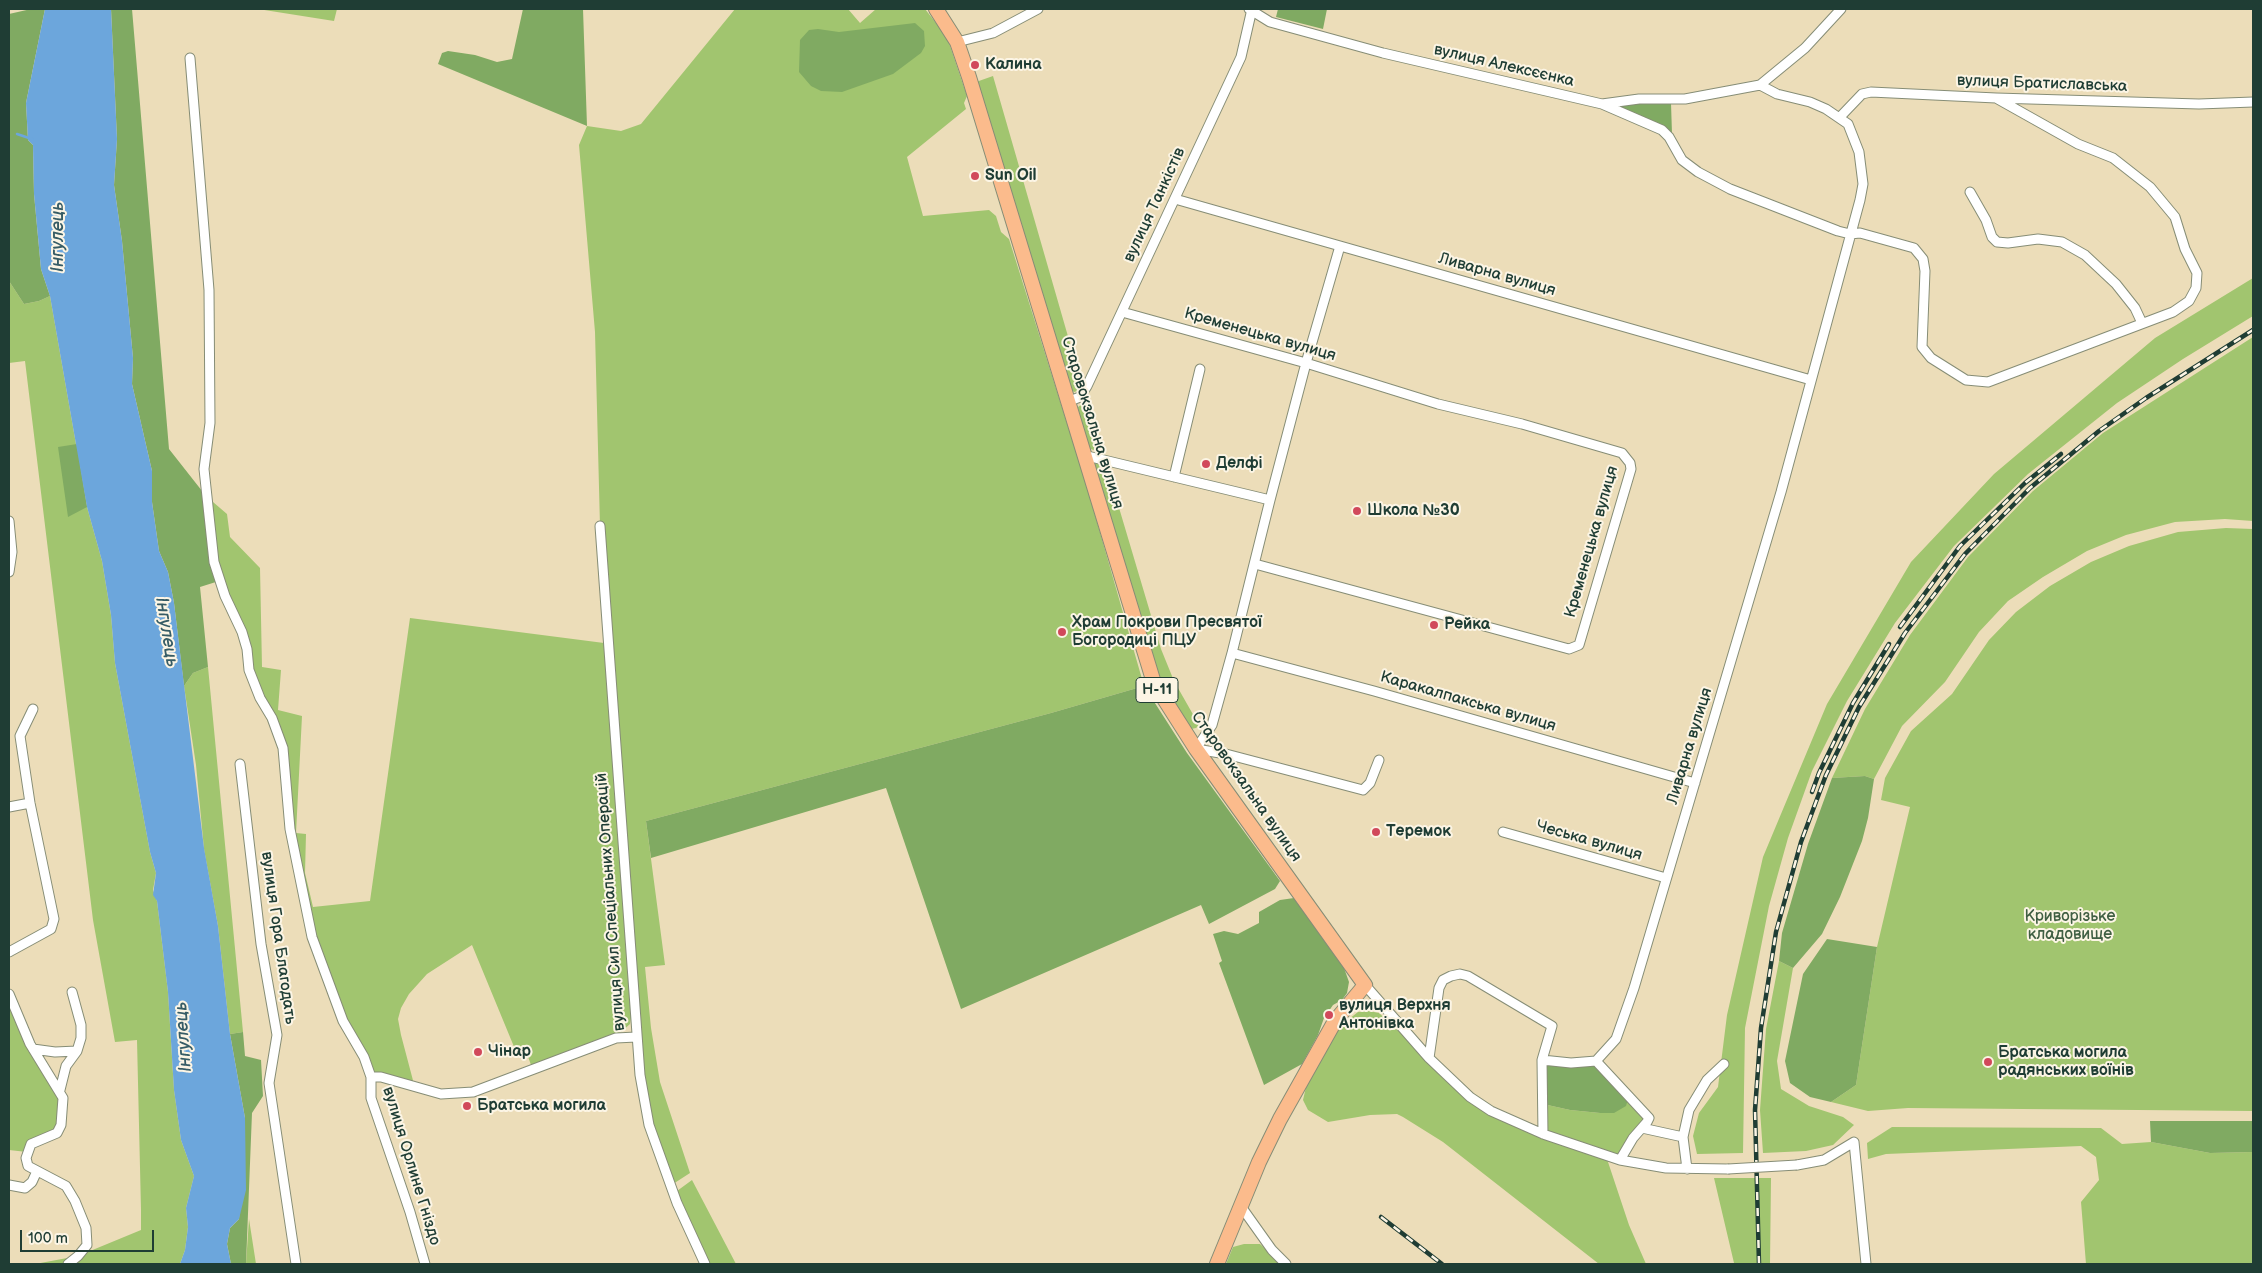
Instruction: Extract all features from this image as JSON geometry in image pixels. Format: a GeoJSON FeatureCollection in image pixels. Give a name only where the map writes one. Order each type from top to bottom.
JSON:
{"type":"FeatureCollection","features":[{"type":"Feature","properties":{"kind":"main road","name":"Старовокзальна вулиця"},"geometry":{"type":"LineString","coordinates":[[936,9],[957,42],[1154,684],[1196,750],[1365,985]]}},
{"type":"Feature","properties":{"kind":"main road"},"geometry":{"type":"LineString","coordinates":[[1217,1264],[1263,1153],[1315,1054],[1335,1021],[1365,985]]}},
{"type":"Feature","properties":{"kind":"street"},"geometry":{"type":"LineString","coordinates":[[957,42],[993,33],[1038,9]]}},
{"type":"Feature","properties":{"kind":"street","name":"вулиця Алексєєнка"},"geometry":{"type":"LineString","coordinates":[[1251,9],[1270,22],[1383,53],[1602,104],[1639,99],[1685,99],[1760,85]]}},
{"type":"Feature","properties":{"kind":"street","name":"вулиця Танкістів"},"geometry":{"type":"LineString","coordinates":[[1067,402],[1080,397],[1088,386],[1241,57],[1251,9]]}},
{"type":"Feature","properties":{"kind":"street"},"geometry":{"type":"LineString","coordinates":[[1840,117],[1810,102],[1777,94],[1760,85],[1805,48],[1841,9]]}},
{"type":"Feature","properties":{"kind":"street","name":"вулиця Орлине Гніздо"},"geometry":{"type":"LineString","coordinates":[[190,58],[209,290],[210,423],[204,469],[214,562],[225,596],[242,632],[250,670],[260,698],[272,718],[283,748],[290,829],[312,937],[343,1021],[364,1057],[371,1077],[371,1098],[410,1212],[425,1264]]}},
{"type":"Feature","properties":{"kind":"street","name":"вулиця Братиславська"},"geometry":{"type":"LineString","coordinates":[[1840,117],[1866,92],[2199,104],[2253,102]]}},
{"type":"Feature","properties":{"kind":"street"},"geometry":{"type":"LineString","coordinates":[[1602,104],[1662,130],[1669,137],[1682,160],[1698,172],[1730,189],[1850,234],[1860,233],[1914,248],[1923,258],[1922,347],[1931,358],[1966,380],[1988,382],[2173,312],[2189,301],[2196,288],[2197,274],[2185,249],[2174,217],[2150,187],[2113,158],[2078,144],[1996,98]]}},
{"type":"Feature","properties":{"kind":"street","name":"Ливарна вулиця"},"geometry":{"type":"LineString","coordinates":[[1596,1061],[1616,1039],[1666,878],[1782,492],[1862,192],[1862,171],[1853,134],[1848,124],[1840,117]]}},
{"type":"Feature","properties":{"kind":"street"},"geometry":{"type":"LineString","coordinates":[[1970,192],[1986,220],[1992,237],[1997,242],[2008,243],[2038,239],[2062,242],[2085,254],[2116,284],[2135,308],[2142,323]]}},
{"type":"Feature","properties":{"kind":"street","name":"Ливарна вулиця"},"geometry":{"type":"LineString","coordinates":[[1175,199],[1811,380]]}},
{"type":"Feature","properties":{"kind":"street"},"geometry":{"type":"LineString","coordinates":[[1340,246],[1306,363],[1212,725],[1196,750],[1226,754],[1363,790],[1370,783],[1379,760]]}},
{"type":"Feature","properties":{"kind":"street","name":"Кременецька вулиця"},"geometry":{"type":"LineString","coordinates":[[1122,312],[1306,363],[1438,404],[1522,424],[1622,453],[1627,457],[1632,469],[1579,645],[1569,649],[1255,564]]}},
{"type":"Feature","properties":{"kind":"street"},"geometry":{"type":"LineString","coordinates":[[1174,477],[1200,368]]}},
{"type":"Feature","properties":{"kind":"street"},"geometry":{"type":"LineString","coordinates":[[1084,455],[1270,500]]}},
{"type":"Feature","properties":{"kind":"street"},"geometry":{"type":"LineString","coordinates":[[9,521],[12,552],[9,572]]}},
{"type":"Feature","properties":{"kind":"street","name":"вулиця Сил Спеціальних Операцій"},"geometry":{"type":"LineString","coordinates":[[600,526],[640,1075],[649,1125],[677,1203],[705,1264]]}},
{"type":"Feature","properties":{"kind":"street","name":"Каракалпакська вулиця"},"geometry":{"type":"LineString","coordinates":[[1232,653],[1374,691],[1695,783]]}},
{"type":"Feature","properties":{"kind":"street"},"geometry":{"type":"LineString","coordinates":[[9,952],[51,930],[54,919],[30,803],[20,736],[33,709]]}},
{"type":"Feature","properties":{"kind":"street","name":"вулиця Гора Благодать"},"geometry":{"type":"LineString","coordinates":[[240,764],[261,944],[277,1035],[269,1083],[296,1264]]}},
{"type":"Feature","properties":{"kind":"street"},"geometry":{"type":"LineString","coordinates":[[9,807],[30,803]]}},
{"type":"Feature","properties":{"kind":"street","name":"Чеська вулиця"},"geometry":{"type":"LineString","coordinates":[[1503,832],[1666,878]]}},
{"type":"Feature","properties":{"kind":"street"},"geometry":{"type":"LineString","coordinates":[[1429,1058],[1439,988],[1447,978],[1460,974],[1468,976],[1552,1026],[1542,1060],[1543,1134]]}},
{"type":"Feature","properties":{"kind":"street"},"geometry":{"type":"LineString","coordinates":[[1365,985],[1429,1058],[1470,1097],[1491,1111],[1543,1134],[1620,1160],[1687,1169],[1797,1165],[1824,1160],[1854,1142],[1866,1264]]}},
{"type":"Feature","properties":{"kind":"street"},"geometry":{"type":"LineString","coordinates":[[60,1090],[66,1066],[77,1050],[81,1038],[81,1025],[72,992]]}},
{"type":"Feature","properties":{"kind":"street"},"geometry":{"type":"LineString","coordinates":[[9,994],[33,1048],[60,1090],[63,1098],[61,1125],[57,1133],[31,1144],[26,1158],[28,1166],[66,1186],[86,1228],[87,1244],[78,1256],[68,1264]]}},
{"type":"Feature","properties":{"kind":"street"},"geometry":{"type":"LineString","coordinates":[[371,1077],[381,1077],[441,1094],[473,1092],[616,1038],[636,1037]]}},
{"type":"Feature","properties":{"kind":"street"},"geometry":{"type":"LineString","coordinates":[[33,1048],[56,1052],[77,1050]]}},
{"type":"Feature","properties":{"kind":"street"},"geometry":{"type":"LineString","coordinates":[[1542,1060],[1571,1063],[1596,1061],[1646,1113],[1647,1122],[1633,1138],[1620,1160]]}},
{"type":"Feature","properties":{"kind":"street"},"geometry":{"type":"LineString","coordinates":[[1687,1169],[1683,1137],[1689,1110],[1707,1080],[1724,1064]]}},
{"type":"Feature","properties":{"kind":"street"},"geometry":{"type":"LineString","coordinates":[[1642,1128],[1683,1137]]}},
{"type":"Feature","properties":{"kind":"street"},"geometry":{"type":"LineString","coordinates":[[9,1185],[26,1188],[32,1182],[37,1171]]}},
{"type":"Feature","properties":{"kind":"street"},"geometry":{"type":"LineString","coordinates":[[1240,1205],[1272,1250],[1286,1264]]}},
{"type":"Feature","properties":{"kind":"green space"},"geometry":{"type":"Polygon","coordinates":[[[31,9],[45,9],[26,103],[28,140],[33,145],[34,194],[41,269],[50,296],[39,301],[24,304],[9,281],[9,14],[31,9]]]}},
{"type":"Feature","properties":{"kind":"green space"},"geometry":{"type":"Polygon","coordinates":[[[111,9],[132,9],[169,449],[206,496],[219,581],[200,587],[208,667],[193,673],[184,686],[174,603],[168,572],[159,551],[152,502],[152,471],[132,384],[133,358],[122,241],[114,185],[117,139],[111,9]]]}},
{"type":"Feature","properties":{"kind":"green space"},"geometry":{"type":"Polygon","coordinates":[[[258,9],[337,9],[334,21],[258,9]]]}},
{"type":"Feature","properties":{"kind":"green space"},"geometry":{"type":"Polygon","coordinates":[[[523,9],[583,9],[587,126],[438,64],[442,53],[448,51],[475,55],[497,62],[512,59],[523,9]]]}},
{"type":"Feature","properties":{"kind":"green space"},"geometry":{"type":"Polygon","coordinates":[[[735,9],[848,9],[860,23],[876,9],[925,9],[947,37],[967,96],[964,103],[966,109],[907,157],[923,216],[989,210],[996,216],[1001,232],[1009,239],[1087,487],[1144,686],[1051,713],[646,821],[665,965],[645,967],[651,1028],[660,1082],[690,1173],[673,1184],[652,1124],[643,1074],[600,526],[595,332],[579,145],[587,126],[621,131],[641,124],[735,9]]]}},
{"type":"Feature","properties":{"kind":"green space"},"geometry":{"type":"Polygon","coordinates":[[[1278,9],[1327,9],[1323,29],[1276,17],[1278,9]]]}},
{"type":"Feature","properties":{"kind":"green space"},"geometry":{"type":"Polygon","coordinates":[[[915,23],[924,31],[925,46],[921,53],[893,74],[842,92],[821,91],[811,86],[799,72],[800,40],[809,30],[818,29],[839,32],[915,23]]]}},
{"type":"Feature","properties":{"kind":"green space"},"geometry":{"type":"Polygon","coordinates":[[[993,76],[1082,385],[1075,392],[1071,391],[976,82],[993,76]]]}},
{"type":"Feature","properties":{"kind":"green space"},"geometry":{"type":"Polygon","coordinates":[[[1618,103],[1671,103],[1672,134],[1618,109],[1618,103]]]}},
{"type":"Feature","properties":{"kind":"green space"},"geometry":{"type":"Polygon","coordinates":[[[2253,278],[2253,316],[2117,403],[2028,474],[1954,546],[1895,623],[1847,701],[1812,771],[1788,838],[1769,906],[1745,1028],[1743,1153],[1697,1154],[1693,1136],[1699,1113],[1718,1087],[1727,1015],[1763,857],[1827,704],[1911,562],[1994,474],[2155,338],[2253,278]]]}},
{"type":"Feature","properties":{"kind":"green space"},"geometry":{"type":"Polygon","coordinates":[[[9,281],[24,304],[39,301],[50,296],[87,507],[102,561],[111,615],[115,663],[150,852],[156,873],[153,890],[157,901],[168,992],[174,1090],[181,1140],[194,1176],[186,1208],[188,1227],[185,1250],[180,1264],[35,1264],[78,1256],[141,1230],[137,1040],[115,1042],[93,920],[25,361],[9,363],[9,281]]]}},
{"type":"Feature","properties":{"kind":"green space"},"geometry":{"type":"Polygon","coordinates":[[[2253,337],[2253,521],[2225,519],[2175,522],[2126,535],[2087,551],[2043,577],[2008,601],[1979,632],[1945,682],[1902,726],[1874,779],[1865,776],[1832,778],[1865,709],[1910,635],[1968,557],[2033,491],[2103,433],[2253,337]]]}},
{"type":"Feature","properties":{"kind":"green space"},"geometry":{"type":"Polygon","coordinates":[[[1087,400],[1102,453],[1088,448],[1076,413],[1078,407],[1087,400]]]}},
{"type":"Feature","properties":{"kind":"green space"},"geometry":{"type":"Polygon","coordinates":[[[77,444],[87,507],[68,517],[58,447],[77,444]]]}},
{"type":"Feature","properties":{"kind":"green space"},"geometry":{"type":"Polygon","coordinates":[[[1094,463],[1106,464],[1161,649],[1174,681],[1199,725],[1196,728],[1191,729],[1162,689],[1093,466],[1094,463]]]}},
{"type":"Feature","properties":{"kind":"green space"},"geometry":{"type":"Polygon","coordinates":[[[206,496],[227,514],[230,537],[260,568],[262,667],[281,670],[278,710],[302,716],[296,833],[306,834],[305,873],[313,907],[370,901],[410,618],[604,643],[632,1011],[630,1024],[621,1032],[531,1065],[526,1051],[517,1054],[472,945],[427,974],[409,994],[401,1008],[398,1019],[415,1088],[371,1077],[333,997],[300,885],[283,748],[260,698],[247,649],[225,596],[206,496]]]}},
{"type":"Feature","properties":{"kind":"green space","name":"Криворізьке кладовище"},"geometry":{"type":"Polygon","coordinates":[[[2226,528],[2253,529],[2253,1111],[1908,1108],[1868,1111],[1831,1102],[1856,1085],[1877,947],[1910,807],[1881,800],[1885,778],[1911,731],[1952,694],[1989,640],[2016,612],[2050,586],[2091,562],[2129,546],[2178,532],[2226,528]]]}},
{"type":"Feature","properties":{"kind":"green space"},"geometry":{"type":"Polygon","coordinates":[[[208,667],[243,1032],[230,1034],[218,926],[204,849],[196,765],[184,686],[193,673],[208,667]]]}},
{"type":"Feature","properties":{"kind":"green space"},"geometry":{"type":"Polygon","coordinates":[[[1144,686],[1187,753],[1280,881],[1275,889],[1209,924],[1201,905],[961,1009],[886,788],[651,858],[646,821],[1051,713],[1144,686]]]}},
{"type":"Feature","properties":{"kind":"green space"},"geometry":{"type":"Polygon","coordinates":[[[1865,776],[1874,779],[1868,818],[1862,841],[1840,897],[1822,934],[1793,968],[1779,961],[1782,933],[1808,844],[1832,778],[1865,776]]]}},
{"type":"Feature","properties":{"kind":"green space"},"geometry":{"type":"Polygon","coordinates":[[[1294,898],[1344,968],[1349,982],[1347,993],[1342,1000],[1333,1005],[1324,1018],[1318,1035],[1302,1064],[1264,1085],[1219,963],[1222,961],[1213,934],[1224,931],[1238,934],[1259,923],[1259,912],[1280,900],[1294,898]]]}},
{"type":"Feature","properties":{"kind":"green space"},"geometry":{"type":"Polygon","coordinates":[[[1827,939],[1877,947],[1856,1085],[1831,1102],[1810,1097],[1790,1083],[1785,1061],[1803,974],[1827,939]]]}},
{"type":"Feature","properties":{"kind":"green space"},"geometry":{"type":"Polygon","coordinates":[[[1779,961],[1793,968],[1777,1061],[1781,1089],[1809,1106],[1843,1117],[1854,1125],[1833,1145],[1806,1151],[1763,1153],[1760,1110],[1766,1029],[1779,961]]]}},
{"type":"Feature","properties":{"kind":"green space"},"geometry":{"type":"Polygon","coordinates":[[[9,994],[15,1011],[60,1090],[61,1125],[27,1152],[9,1150],[9,994]]]}},
{"type":"Feature","properties":{"kind":"green space"},"geometry":{"type":"Polygon","coordinates":[[[1369,1011],[1379,1013],[1470,1097],[1543,1134],[1543,1104],[1570,1110],[1600,1113],[1629,1096],[1649,1118],[1620,1160],[1606,1156],[1629,1225],[1646,1264],[1599,1264],[1443,1142],[1397,1114],[1370,1115],[1328,1122],[1308,1110],[1303,1100],[1307,1083],[1326,1049],[1340,1027],[1349,1019],[1358,1012],[1369,1011]]]}},
{"type":"Feature","properties":{"kind":"green space"},"geometry":{"type":"Polygon","coordinates":[[[243,1032],[245,1056],[261,1060],[263,1096],[252,1113],[246,1264],[231,1264],[227,1244],[230,1228],[239,1219],[245,1118],[230,1034],[243,1032]]]}},
{"type":"Feature","properties":{"kind":"green space"},"geometry":{"type":"Polygon","coordinates":[[[1542,1060],[1596,1061],[1629,1096],[1626,1106],[1614,1113],[1600,1113],[1570,1110],[1543,1104],[1542,1060]]]}},
{"type":"Feature","properties":{"kind":"green space"},"geometry":{"type":"Polygon","coordinates":[[[2150,1121],[2253,1121],[2253,1152],[2210,1153],[2151,1142],[2150,1121]]]}},
{"type":"Feature","properties":{"kind":"green space"},"geometry":{"type":"Polygon","coordinates":[[[1892,1127],[2101,1128],[2122,1144],[2151,1142],[2210,1153],[2253,1152],[2253,1264],[2086,1264],[2081,1202],[2099,1180],[2096,1157],[2081,1146],[1886,1154],[1868,1159],[1867,1143],[1892,1127]]]}},
{"type":"Feature","properties":{"kind":"green space"},"geometry":{"type":"Polygon","coordinates":[[[1714,1178],[1771,1178],[1770,1264],[1732,1264],[1734,1263],[1714,1178]]]}},
{"type":"Feature","properties":{"kind":"green space"},"geometry":{"type":"Polygon","coordinates":[[[692,1180],[736,1264],[710,1264],[677,1191],[692,1180]]]}},
{"type":"Feature","properties":{"kind":"green space"},"geometry":{"type":"Polygon","coordinates":[[[249,1219],[256,1264],[246,1264],[249,1219]]]}},
{"type":"Feature","properties":{"kind":"green space"},"geometry":{"type":"Polygon","coordinates":[[[1244,1244],[1260,1244],[1282,1264],[1226,1264],[1233,1247],[1244,1244]]]}},
{"type":"Feature","properties":{"kind":"water","name":"Інгулець"},"geometry":{"type":"Polygon","coordinates":[[[45,9],[111,9],[117,139],[114,185],[122,241],[133,358],[132,384],[152,471],[152,502],[159,551],[168,572],[174,603],[204,848],[218,926],[230,1034],[245,1118],[246,1190],[239,1219],[230,1228],[227,1244],[231,1264],[180,1264],[185,1250],[188,1227],[186,1208],[194,1176],[181,1140],[174,1090],[168,992],[157,901],[153,895],[156,873],[150,852],[115,663],[111,615],[102,561],[87,507],[50,296],[41,269],[34,194],[33,145],[28,140],[26,103],[45,9]]]}},
{"type":"Feature","properties":{"kind":"waterway"},"geometry":{"type":"LineString","coordinates":[[17,134],[32,139]]}},
{"type":"Feature","properties":{"kind":"railway"},"geometry":{"type":"LineString","coordinates":[[1759,1264],[1755,1110],[1761,1028],[1776,932],[1801,842],[1826,775],[1859,707],[1905,633],[1965,554],[2030,488],[2099,431],[2146,398],[2253,330]]}},
{"type":"Feature","properties":{"kind":"railway"},"geometry":{"type":"LineString","coordinates":[[1900,627],[1960,546],[2025,483],[2061,454]]}},
{"type":"Feature","properties":{"kind":"railway"},"geometry":{"type":"LineString","coordinates":[[1812,792],[1819,773],[1853,703],[1889,644]]}},
{"type":"Feature","properties":{"kind":"railway"},"geometry":{"type":"LineString","coordinates":[[1381,1217],[1442,1264]]}},
{"type":"Feature","properties":{"kind":"place","name":"Калина"},"geometry":{"type":"Point","coordinates":[975,65]}},
{"type":"Feature","properties":{"kind":"place","name":"Sun Oil"},"geometry":{"type":"Point","coordinates":[975,176]}},
{"type":"Feature","properties":{"kind":"place","name":"Делфі"},"geometry":{"type":"Point","coordinates":[1206,464]}},
{"type":"Feature","properties":{"kind":"place","name":"Школа №30"},"geometry":{"type":"Point","coordinates":[1357,511]}},
{"type":"Feature","properties":{"kind":"place","name":"Рейка"},"geometry":{"type":"Point","coordinates":[1434,625]}},
{"type":"Feature","properties":{"kind":"place","name":"Храм Покрови Пресвятої Богородиці ПЦУ"},"geometry":{"type":"Point","coordinates":[1062,632]}},
{"type":"Feature","properties":{"kind":"place","name":"Теремок"},"geometry":{"type":"Point","coordinates":[1376,832]}},
{"type":"Feature","properties":{"kind":"place","name":"вулиця Верхня Антонівка"},"geometry":{"type":"Point","coordinates":[1329,1015]}},
{"type":"Feature","properties":{"kind":"place","name":"Чінар"},"geometry":{"type":"Point","coordinates":[478,1052]}},
{"type":"Feature","properties":{"kind":"place","name":"Братська могила радянських воїнів"},"geometry":{"type":"Point","coordinates":[1988,1062]}},
{"type":"Feature","properties":{"kind":"place","name":"Братська могила"},"geometry":{"type":"Point","coordinates":[467,1106]}}]}
